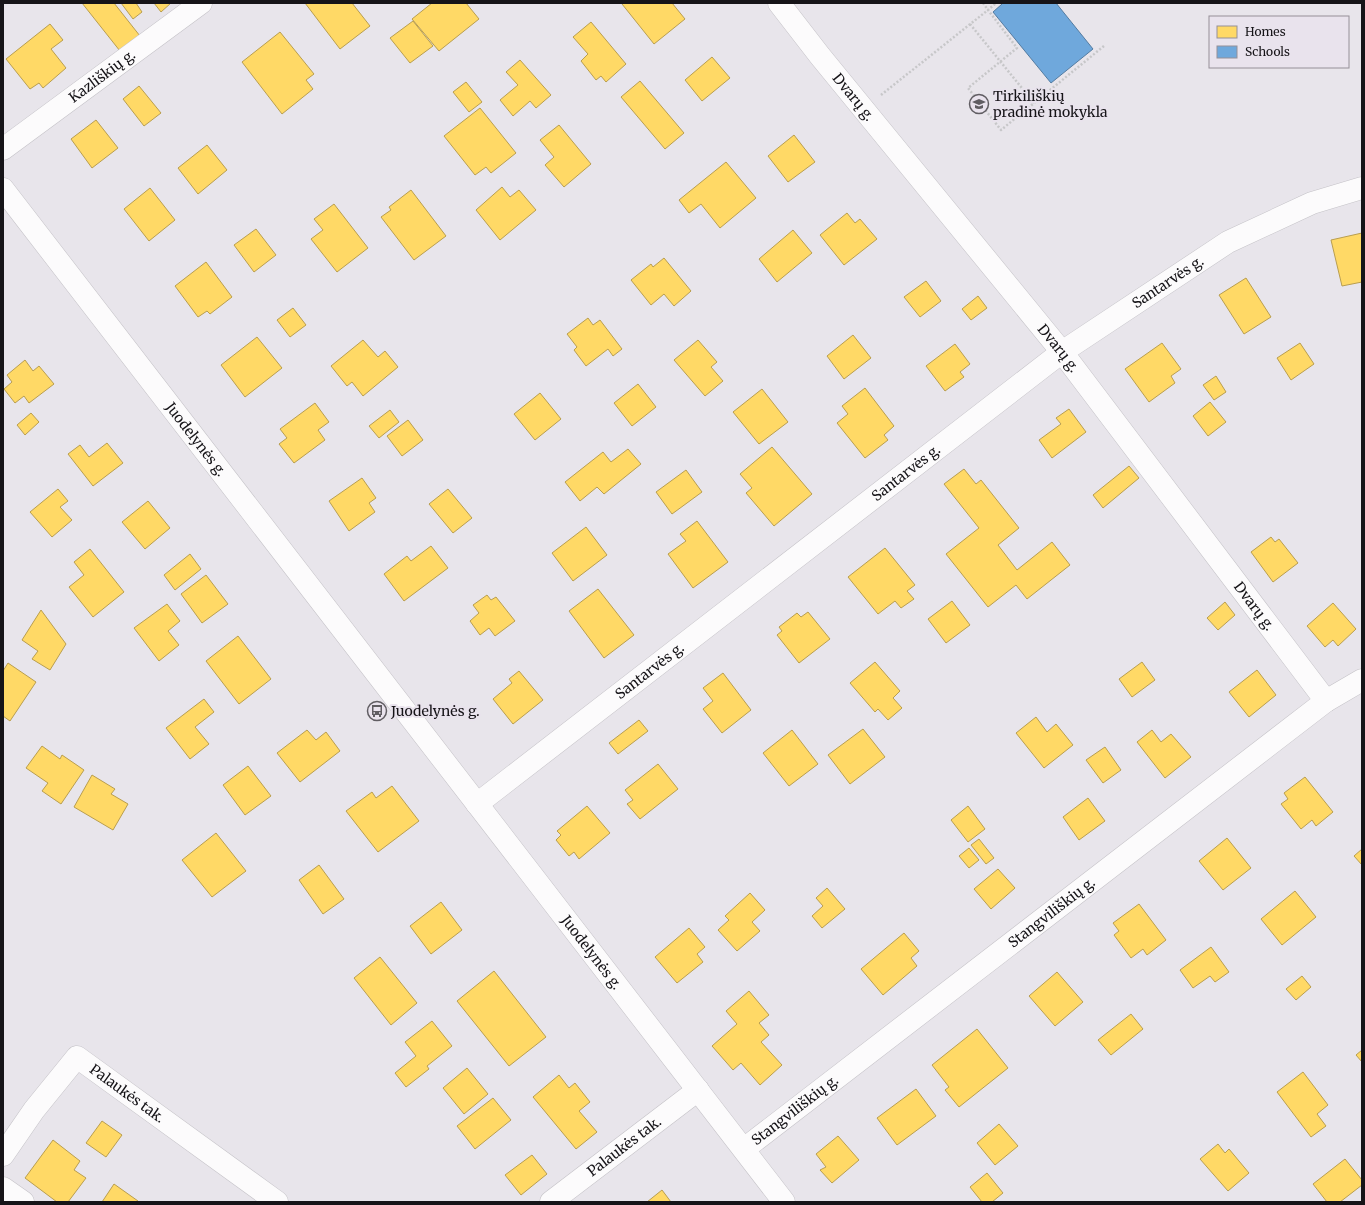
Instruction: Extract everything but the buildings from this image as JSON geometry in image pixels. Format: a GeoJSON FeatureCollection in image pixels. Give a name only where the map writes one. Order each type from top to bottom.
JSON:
{"type":"FeatureCollection","features":[{"type":"Feature","properties":{"kind":"street","name":"Kazliškių g."},"geometry":{"type":"LineString","coordinates":[[3,149],[201,3]]}},
{"type":"Feature","properties":{"kind":"street","name":"Dvarų g."},"geometry":{"type":"LineString","coordinates":[[779,3],[820,56],[1062,352],[1326,701]]}},
{"type":"Feature","properties":{"kind":"street","name":"Santarvės g."},"geometry":{"type":"LineString","coordinates":[[477,804],[1062,352],[1228,242],[1312,203],[1362,188]]}},
{"type":"Feature","properties":{"kind":"street","name":"Juodelynės g."},"geometry":{"type":"LineString","coordinates":[[5,195],[784,1202]]}},
{"type":"Feature","properties":{"kind":"street","name":"Stangviliškių g."},"geometry":{"type":"LineString","coordinates":[[744,1149],[1326,701],[1362,680]]}},
{"type":"Feature","properties":{"kind":"street","name":"Palaukės tak."},"geometry":{"type":"LineString","coordinates":[[3,1155],[34,1110],[77,1057],[277,1202]]}},
{"type":"Feature","properties":{"kind":"street","name":"Palaukės tak."},"geometry":{"type":"LineString","coordinates":[[551,1202],[698,1090]]}},
{"type":"Feature","properties":{"kind":"street"},"geometry":{"type":"LineString","coordinates":[[3,1188],[23,1202]]}},
{"type":"Feature","properties":{"kind":"path"},"geometry":{"type":"LineString","coordinates":[[983,3],[1017,48],[968,88],[1001,130],[1104,46]]}},
{"type":"Feature","properties":{"kind":"path"},"geometry":{"type":"LineString","coordinates":[[863,109],[996,3]]}},
{"type":"Feature","properties":{"kind":"path"},"geometry":{"type":"LineString","coordinates":[[970,24],[1034,103]]}},
{"type":"Feature","properties":{"kind":"place","name":"Tirkiliškių pradinė mokykla"},"geometry":{"type":"Point","coordinates":[979,104]}},
{"type":"Feature","properties":{"kind":"place","name":"Juodelynės g."},"geometry":{"type":"Point","coordinates":[377,711]}}]}
